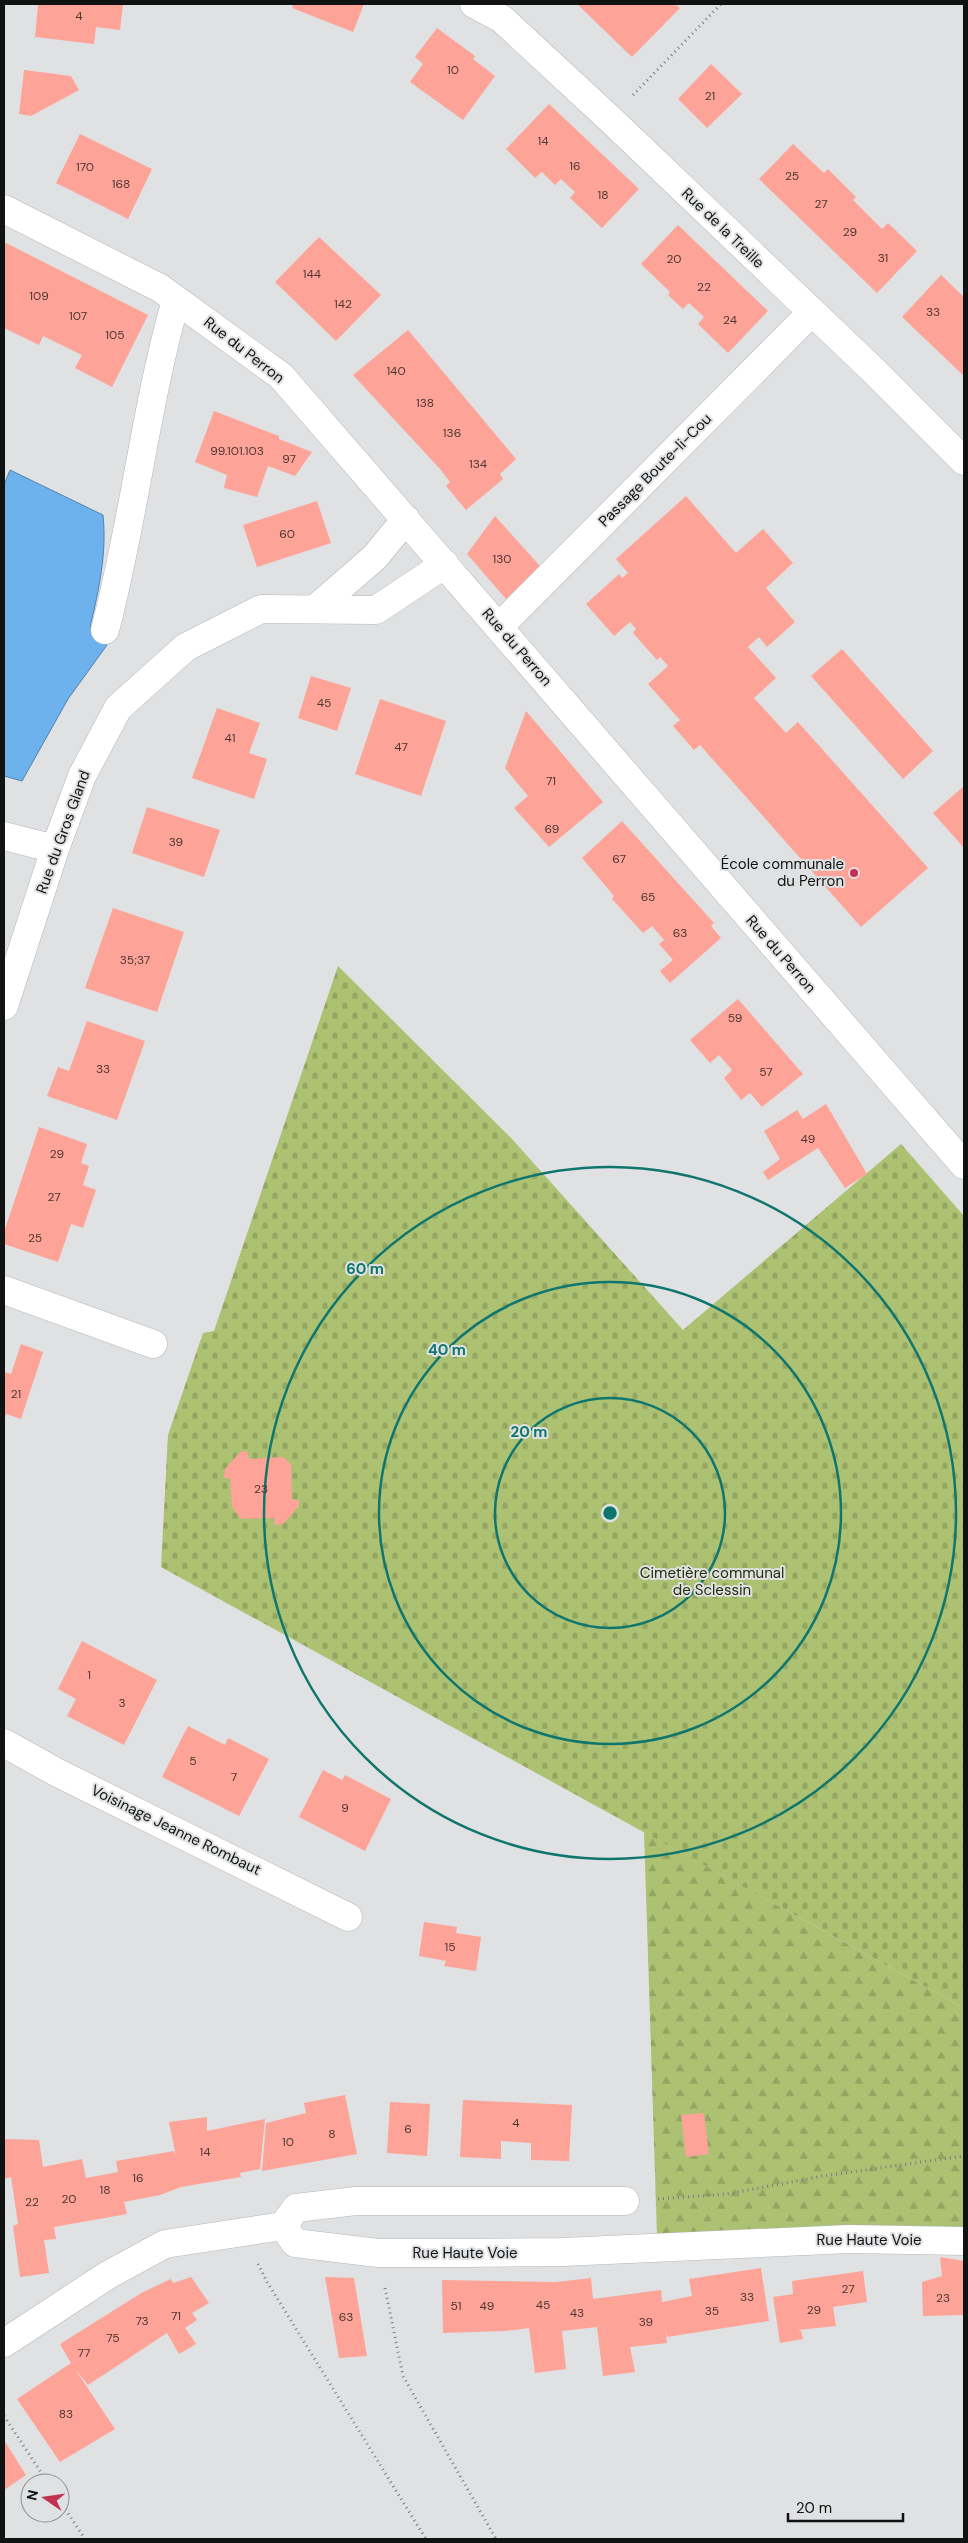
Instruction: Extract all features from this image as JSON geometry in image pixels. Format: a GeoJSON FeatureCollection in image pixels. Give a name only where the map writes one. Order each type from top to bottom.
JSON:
{"type":"FeatureCollection","features":[{"type":"Feature","properties":{"kind":"street","name":"Rue de la Treille"},"geometry":{"type":"LineString","coordinates":[[474,4],[502,19],[610,119],[964,462]]}},
{"type":"Feature","properties":{"kind":"street","name":"Rue du Perron"},"geometry":{"type":"LineString","coordinates":[[4,209],[160,288],[281,376],[964,1165]]}},
{"type":"Feature","properties":{"kind":"street"},"geometry":{"type":"LineString","coordinates":[[105,630],[118,580],[160,354],[176,300]]}},
{"type":"Feature","properties":{"kind":"street","name":"Passage Boute-li-Cou"},"geometry":{"type":"LineString","coordinates":[[499,627],[812,313]]}},
{"type":"Feature","properties":{"kind":"street"},"geometry":{"type":"LineString","coordinates":[[315,609],[375,557],[406,519]]}},
{"type":"Feature","properties":{"kind":"street","name":"Rue du Gros Gland"},"geometry":{"type":"LineString","coordinates":[[4,1006],[55,849],[82,776],[118,708],[186,647],[261,610],[376,610],[445,564]]}},
{"type":"Feature","properties":{"kind":"street"},"geometry":{"type":"LineString","coordinates":[[4,836],[55,849]]}},
{"type":"Feature","properties":{"kind":"street"},"geometry":{"type":"LineString","coordinates":[[4,1290],[153,1344]]}},
{"type":"Feature","properties":{"kind":"street","name":"Voisinage Jeanne Rombaut"},"geometry":{"type":"LineString","coordinates":[[4,1743],[56,1772],[348,1917]]}},
{"type":"Feature","properties":{"kind":"street"},"geometry":{"type":"LineString","coordinates":[[4,2343],[108,2275],[165,2244],[283,2226],[296,2208],[356,2201],[625,2201]]}},
{"type":"Feature","properties":{"kind":"street","name":"Rue Haute Voie"},"geometry":{"type":"LineString","coordinates":[[283,2226],[295,2242],[378,2253],[563,2252],[849,2239],[964,2241]]}},
{"type":"Feature","properties":{"kind":"path"},"geometry":{"type":"LineString","coordinates":[[610,119],[721,4]]}},
{"type":"Feature","properties":{"kind":"path"},"geometry":{"type":"LineString","coordinates":[[625,2201],[727,2194],[823,2176],[964,2156]]}},
{"type":"Feature","properties":{"kind":"path"},"geometry":{"type":"LineString","coordinates":[[243,2232],[267,2282],[426,2539]]}},
{"type":"Feature","properties":{"kind":"path"},"geometry":{"type":"LineString","coordinates":[[378,2253],[403,2376],[496,2539]]}},
{"type":"Feature","properties":{"kind":"path"},"geometry":{"type":"LineString","coordinates":[[4,2416],[41,2473]]}},
{"type":"Feature","properties":{"kind":"path"},"geometry":{"type":"LineString","coordinates":[[70,2516],[85,2539]]}},
{"type":"Feature","properties":{"kind":"green space","name":"Cimetière communal de Sclessin"},"geometry":{"type":"Polygon","coordinates":[[[338,966],[512,1139],[683,1330],[901,1144],[964,1216],[964,2008],[161,1567],[168,1435],[203,1333],[214,1331],[338,966]]]}},
{"type":"Feature","properties":{"kind":"green space"},"geometry":{"type":"Polygon","coordinates":[[[644,1832],[964,2008],[964,2232],[657,2236],[644,1832]]]}},
{"type":"Feature","properties":{"kind":"water"},"geometry":{"type":"Polygon","coordinates":[[[10,470],[103,515],[104,529],[101,571],[90,627],[107,645],[68,699],[22,781],[4,776],[4,485],[10,470]]]}},
{"type":"Feature","properties":{"kind":"building"},"geometry":{"type":"Polygon","coordinates":[[[123,4],[120,30],[96,27],[94,44],[35,37],[38,5],[123,4]]]}},
{"type":"Feature","properties":{"kind":"building"},"geometry":{"type":"Polygon","coordinates":[[[293,4],[364,4],[353,32],[292,8],[293,4]]]}},
{"type":"Feature","properties":{"kind":"building"},"geometry":{"type":"Polygon","coordinates":[[[577,4],[675,4],[680,8],[632,57],[577,4]]]}},
{"type":"Feature","properties":{"kind":"building"},"geometry":{"type":"Polygon","coordinates":[[[437,28],[475,56],[473,59],[495,76],[463,120],[410,82],[423,64],[415,57],[437,28]]]}},
{"type":"Feature","properties":{"kind":"building"},"geometry":{"type":"Polygon","coordinates":[[[711,64],[742,94],[707,128],[678,99],[711,64]]]}},
{"type":"Feature","properties":{"kind":"building"},"geometry":{"type":"Polygon","coordinates":[[[24,70],[71,76],[79,90],[31,116],[19,114],[24,70]]]}},
{"type":"Feature","properties":{"kind":"building"},"geometry":{"type":"Polygon","coordinates":[[[549,104],[639,189],[602,228],[570,198],[575,192],[561,179],[555,185],[542,172],[535,178],[506,149],[549,104]]]}},
{"type":"Feature","properties":{"kind":"building"},"geometry":{"type":"Polygon","coordinates":[[[80,134],[152,169],[128,219],[56,183],[80,134]]]}},
{"type":"Feature","properties":{"kind":"building"},"geometry":{"type":"Polygon","coordinates":[[[793,144],[824,173],[828,169],[856,197],[853,200],[882,229],[888,223],[917,251],[877,293],[759,179],[793,144]]]}},
{"type":"Feature","properties":{"kind":"building"},"geometry":{"type":"Polygon","coordinates":[[[678,225],[768,311],[728,353],[698,324],[704,317],[689,303],[683,309],[668,295],[670,292],[641,264],[678,225]]]}},
{"type":"Feature","properties":{"kind":"building"},"geometry":{"type":"Polygon","coordinates":[[[319,237],[381,295],[336,341],[275,282],[319,237]]]}},
{"type":"Feature","properties":{"kind":"building"},"geometry":{"type":"Polygon","coordinates":[[[4,242],[148,315],[112,387],[75,368],[82,355],[43,336],[39,345],[4,328],[4,242]]]}},
{"type":"Feature","properties":{"kind":"building"},"geometry":{"type":"Polygon","coordinates":[[[941,275],[964,297],[964,376],[902,317],[941,275]]]}},
{"type":"Feature","properties":{"kind":"building"},"geometry":{"type":"Polygon","coordinates":[[[408,330],[516,459],[500,474],[503,479],[466,510],[446,486],[450,482],[440,469],[353,375],[408,330]]]}},
{"type":"Feature","properties":{"kind":"building"},"geometry":{"type":"Polygon","coordinates":[[[214,411],[279,436],[279,439],[312,452],[295,476],[268,466],[257,497],[224,488],[227,475],[195,462],[214,411]]]}},
{"type":"Feature","properties":{"kind":"building"},"geometry":{"type":"Polygon","coordinates":[[[686,496],[736,553],[763,529],[793,563],[766,588],[795,622],[767,647],[759,637],[748,647],[776,678],[754,698],[786,733],[798,722],[928,868],[861,927],[700,745],[694,750],[673,726],[680,720],[648,684],[668,666],[660,657],[657,660],[633,633],[636,629],[630,622],[614,636],[586,604],[619,574],[622,578],[628,573],[616,559],[686,496]]]}},
{"type":"Feature","properties":{"kind":"building"},"geometry":{"type":"Polygon","coordinates":[[[317,501],[331,543],[257,567],[243,525],[317,501]]]}},
{"type":"Feature","properties":{"kind":"building"},"geometry":{"type":"Polygon","coordinates":[[[495,516],[540,566],[506,599],[467,554],[495,516]]]}},
{"type":"Feature","properties":{"kind":"building"},"geometry":{"type":"Polygon","coordinates":[[[842,649],[933,751],[903,779],[811,676],[842,649]]]}},
{"type":"Feature","properties":{"kind":"building"},"geometry":{"type":"Polygon","coordinates":[[[311,676],[351,688],[337,731],[298,718],[311,676]]]}},
{"type":"Feature","properties":{"kind":"building"},"geometry":{"type":"Polygon","coordinates":[[[380,699],[446,721],[421,796],[355,774],[380,699]]]}},
{"type":"Feature","properties":{"kind":"building"},"geometry":{"type":"Polygon","coordinates":[[[217,708],[260,723],[249,753],[267,759],[254,799],[192,778],[217,708]]]}},
{"type":"Feature","properties":{"kind":"building"},"geometry":{"type":"Polygon","coordinates":[[[526,711],[603,802],[549,847],[514,808],[528,796],[505,768],[526,711]]]}},
{"type":"Feature","properties":{"kind":"building"},"geometry":{"type":"Polygon","coordinates":[[[964,786],[964,848],[933,813],[964,786]]]}},
{"type":"Feature","properties":{"kind":"building"},"geometry":{"type":"Polygon","coordinates":[[[147,807],[220,830],[204,877],[132,853],[147,807]]]}},
{"type":"Feature","properties":{"kind":"building"},"geometry":{"type":"Polygon","coordinates":[[[622,821],[714,923],[711,926],[721,938],[670,983],[660,971],[673,960],[659,944],[664,940],[652,926],[643,933],[612,899],[614,896],[582,858],[622,821]]]}},
{"type":"Feature","properties":{"kind":"building"},"geometry":{"type":"Polygon","coordinates":[[[113,908],[184,932],[157,1012],[85,988],[113,908]]]}},
{"type":"Feature","properties":{"kind":"building"},"geometry":{"type":"Polygon","coordinates":[[[738,999],[803,1074],[762,1107],[750,1093],[741,1100],[724,1078],[732,1070],[719,1055],[710,1063],[690,1040],[738,999]]]}},
{"type":"Feature","properties":{"kind":"building"},"geometry":{"type":"Polygon","coordinates":[[[87,1021],[145,1041],[117,1120],[47,1096],[58,1067],[69,1071],[87,1021]]]}},
{"type":"Feature","properties":{"kind":"building"},"geometry":{"type":"Polygon","coordinates":[[[826,1104],[867,1174],[845,1188],[818,1148],[768,1180],[763,1172],[780,1159],[764,1131],[797,1110],[803,1119],[826,1104]]]}},
{"type":"Feature","properties":{"kind":"building"},"geometry":{"type":"Polygon","coordinates":[[[39,1127],[87,1144],[81,1163],[89,1166],[83,1185],[96,1190],[83,1228],[71,1224],[58,1262],[4,1244],[4,1232],[39,1127]]]}},
{"type":"Feature","properties":{"kind":"building"},"geometry":{"type":"Polygon","coordinates":[[[21,1344],[43,1352],[21,1419],[6,1414],[4,1420],[4,1372],[11,1374],[21,1344]]]}},
{"type":"Feature","properties":{"kind":"building"},"geometry":{"type":"Polygon","coordinates":[[[247,1451],[249,1459],[283,1457],[291,1464],[292,1500],[299,1500],[299,1506],[283,1524],[275,1525],[274,1518],[241,1519],[232,1507],[230,1478],[224,1478],[225,1469],[240,1452],[247,1451]]]}},
{"type":"Feature","properties":{"kind":"building"},"geometry":{"type":"Polygon","coordinates":[[[82,1641],[157,1680],[124,1745],[67,1716],[76,1699],[58,1689],[82,1641]]]}},
{"type":"Feature","properties":{"kind":"building"},"geometry":{"type":"Polygon","coordinates":[[[188,1726],[225,1745],[228,1738],[269,1759],[239,1816],[162,1777],[188,1726]]]}},
{"type":"Feature","properties":{"kind":"building"},"geometry":{"type":"Polygon","coordinates":[[[323,1770],[342,1780],[345,1775],[391,1799],[365,1851],[299,1817],[323,1770]]]}},
{"type":"Feature","properties":{"kind":"building"},"geometry":{"type":"Polygon","coordinates":[[[424,1922],[457,1927],[456,1933],[481,1937],[476,1971],[444,1966],[446,1961],[419,1956],[424,1922]]]}},
{"type":"Feature","properties":{"kind":"building"},"geometry":{"type":"Polygon","coordinates":[[[345,2095],[357,2154],[262,2171],[266,2123],[306,2113],[304,2103],[345,2095]]]}},
{"type":"Feature","properties":{"kind":"building"},"geometry":{"type":"Polygon","coordinates":[[[463,2100],[572,2105],[569,2161],[531,2160],[531,2143],[501,2141],[501,2159],[460,2157],[463,2100]]]}},
{"type":"Feature","properties":{"kind":"building"},"geometry":{"type":"Polygon","coordinates":[[[390,2102],[430,2104],[427,2156],[387,2153],[390,2102]]]}},
{"type":"Feature","properties":{"kind":"building"},"geometry":{"type":"Polygon","coordinates":[[[704,2113],[709,2154],[686,2157],[681,2115],[704,2113]]]}},
{"type":"Feature","properties":{"kind":"building"},"geometry":{"type":"Polygon","coordinates":[[[207,2117],[207,2131],[265,2119],[260,2169],[240,2173],[241,2177],[181,2187],[160,2195],[124,2202],[127,2214],[54,2227],[56,2239],[44,2240],[49,2273],[20,2277],[13,2226],[18,2224],[11,2177],[4,2179],[4,2139],[39,2140],[43,2167],[82,2159],[86,2178],[118,2172],[116,2161],[174,2151],[176,2156],[169,2122],[207,2117]]]}},
{"type":"Feature","properties":{"kind":"building"},"geometry":{"type":"Polygon","coordinates":[[[940,2257],[964,2261],[964,2315],[923,2316],[922,2282],[942,2276],[940,2257]]]}},
{"type":"Feature","properties":{"kind":"building"},"geometry":{"type":"Polygon","coordinates":[[[761,2268],[769,2321],[667,2337],[665,2327],[667,2343],[630,2347],[635,2372],[603,2376],[597,2327],[562,2331],[566,2369],[535,2373],[529,2328],[505,2331],[443,2333],[442,2280],[556,2282],[591,2278],[593,2299],[661,2290],[662,2302],[692,2296],[689,2279],[761,2268]]]}},
{"type":"Feature","properties":{"kind":"building"},"geometry":{"type":"Polygon","coordinates":[[[863,2271],[867,2302],[833,2307],[836,2326],[798,2330],[801,2331],[803,2339],[780,2343],[773,2297],[793,2294],[792,2281],[863,2271]]]}},
{"type":"Feature","properties":{"kind":"building"},"geometry":{"type":"Polygon","coordinates":[[[191,2277],[209,2303],[192,2313],[197,2320],[185,2328],[196,2344],[179,2354],[167,2333],[88,2385],[75,2369],[115,2429],[60,2462],[17,2399],[71,2363],[60,2344],[143,2292],[171,2279],[173,2283],[191,2277]]]}},
{"type":"Feature","properties":{"kind":"building"},"geometry":{"type":"Polygon","coordinates":[[[325,2277],[354,2278],[367,2356],[339,2358],[325,2277]]]}},
{"type":"Feature","properties":{"kind":"building"},"geometry":{"type":"Polygon","coordinates":[[[4,2440],[25,2473],[20,2473],[20,2479],[4,2490],[4,2440]]]}},
{"type":"Feature","properties":{"kind":"place","name":"École communale du Perron"},"geometry":{"type":"Point","coordinates":[854,873]}}]}
